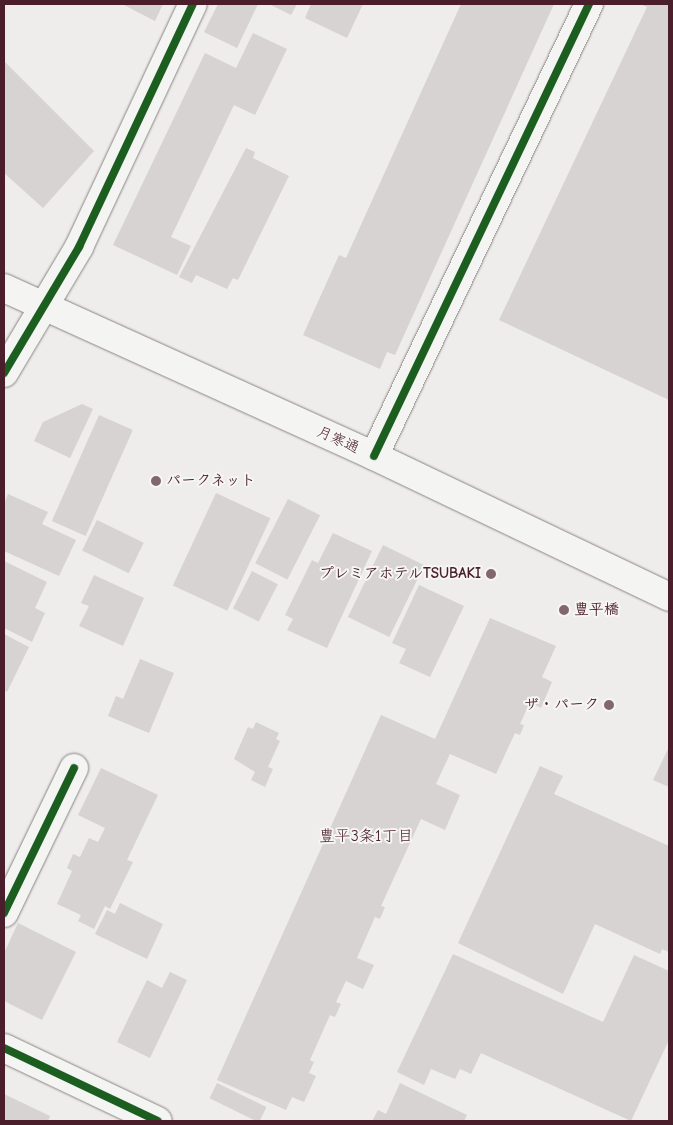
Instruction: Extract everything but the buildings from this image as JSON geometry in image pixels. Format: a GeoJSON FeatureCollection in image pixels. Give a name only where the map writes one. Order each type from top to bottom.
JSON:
{"type":"FeatureCollection","features":[{"type":"Feature","properties":{"kind":"main road"},"geometry":{"type":"LineString","coordinates":[[4,373],[79,247],[192,4]]}},
{"type":"Feature","properties":{"kind":"main road"},"geometry":{"type":"LineString","coordinates":[[374,456],[589,4]]}},
{"type":"Feature","properties":{"kind":"main road","name":"月寒通"},"geometry":{"type":"LineString","coordinates":[[4,288],[374,456],[669,597]]}},
{"type":"Feature","properties":{"kind":"main road"},"geometry":{"type":"LineString","coordinates":[[4,913],[74,768]]}},
{"type":"Feature","properties":{"kind":"main road"},"geometry":{"type":"LineString","coordinates":[[4,1048],[158,1121]]}},
{"type":"Feature","properties":{"kind":"cycle path"},"geometry":{"type":"LineString","coordinates":[[4,373],[79,247],[193,4]]}},
{"type":"Feature","properties":{"kind":"cycle path"},"geometry":{"type":"LineString","coordinates":[[374,456],[589,4]]}},
{"type":"Feature","properties":{"kind":"cycle path"},"geometry":{"type":"LineString","coordinates":[[4,913],[74,768]]}},
{"type":"Feature","properties":{"kind":"cycle path"},"geometry":{"type":"LineString","coordinates":[[4,1048],[158,1121]]}},
{"type":"Feature","properties":{"kind":"place","name":"パークネット"},"geometry":{"type":"Point","coordinates":[156,481]}},
{"type":"Feature","properties":{"kind":"place","name":"プレミアホテルTSUBAKI"},"geometry":{"type":"Point","coordinates":[491,574]}},
{"type":"Feature","properties":{"kind":"place","name":"豊平橋"},"geometry":{"type":"Point","coordinates":[564,610]}},
{"type":"Feature","properties":{"kind":"place","name":"ザ・パーク"},"geometry":{"type":"Point","coordinates":[609,705]}},
{"type":"Feature","properties":{"kind":"district","name":"豊平3条1丁目"},"geometry":{"type":"Point","coordinates":[366,836]}}]}
